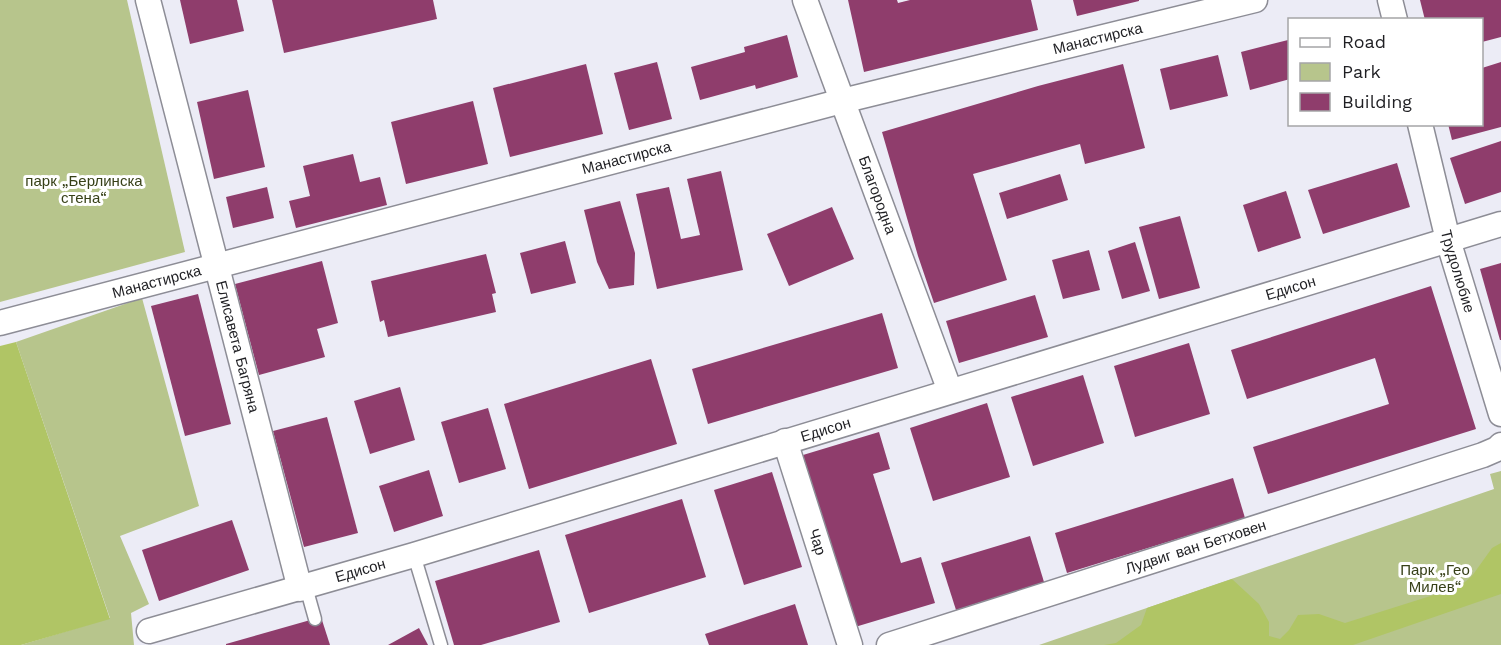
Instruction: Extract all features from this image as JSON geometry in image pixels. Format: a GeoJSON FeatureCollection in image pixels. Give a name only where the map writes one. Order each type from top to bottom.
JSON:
{"type":"FeatureCollection","features":[{"type":"Feature","properties":{"kind":"street","name":"Елисавета Багряна"},"geometry":{"type":"LineString","coordinates":[[148,0],[215,265],[303,588]]}},
{"type":"Feature","properties":{"kind":"street","name":"Благородна"},"geometry":{"type":"LineString","coordinates":[[805,0],[950,391]]}},
{"type":"Feature","properties":{"kind":"street","name":"Манастирска"},"geometry":{"type":"LineString","coordinates":[[0,323],[842,101],[1255,0]]}},
{"type":"Feature","properties":{"kind":"street"},"geometry":{"type":"LineString","coordinates":[[1390,0],[1394,18]]}},
{"type":"Feature","properties":{"kind":"street","name":"Трудолюбие"},"geometry":{"type":"LineString","coordinates":[[1420,126],[1448,240],[1501,414]]}},
{"type":"Feature","properties":{"kind":"street","name":"Едисон"},"geometry":{"type":"LineString","coordinates":[[149,631],[414,555],[1501,224]]}},
{"type":"Feature","properties":{"kind":"street","name":"Чар"},"geometry":{"type":"LineString","coordinates":[[785,441],[850,645]]}},
{"type":"Feature","properties":{"kind":"street","name":"Лудвиг ван Бетховен"},"geometry":{"type":"LineString","coordinates":[[889,645],[1472,459],[1497,449],[1501,445]]}},
{"type":"Feature","properties":{"kind":"lane"},"geometry":{"type":"LineString","coordinates":[[414,555],[441,645]]}},
{"type":"Feature","properties":{"kind":"lane"},"geometry":{"type":"LineString","coordinates":[[303,588],[315,619]]}},
{"type":"Feature","properties":{"kind":"green space","name":"парк „Берлинска стена“"},"geometry":{"type":"Polygon","coordinates":[[[0,0],[127,0],[185,252],[0,302],[0,0]]]}},
{"type":"Feature","properties":{"kind":"green space"},"geometry":{"type":"Polygon","coordinates":[[[142,298],[199,506],[120,536],[149,604],[131,613],[134,645],[21,645],[110,618],[16,342],[142,298]]]}},
{"type":"Feature","properties":{"kind":"green space"},"geometry":{"type":"Polygon","coordinates":[[[16,342],[110,619],[21,645],[0,645],[0,346],[16,342]]]}},
{"type":"Feature","properties":{"kind":"green space","name":"Парк „Гео Милев“"},"geometry":{"type":"Polygon","coordinates":[[[1501,471],[1501,645],[1039,645],[1494,489],[1490,474],[1501,471]]]}},
{"type":"Feature","properties":{"kind":"green space"},"geometry":{"type":"Polygon","coordinates":[[[1501,543],[1501,594],[1353,645],[1104,645],[1116,643],[1141,625],[1147,608],[1232,579],[1259,604],[1269,622],[1269,636],[1280,639],[1298,615],[1319,614],[1345,623],[1459,587],[1472,576],[1492,548],[1501,543]]]}},
{"type":"Feature","properties":{"kind":"building"},"geometry":{"type":"Polygon","coordinates":[[[180,0],[237,0],[244,31],[190,44],[180,0]]]}},
{"type":"Feature","properties":{"kind":"building"},"geometry":{"type":"Polygon","coordinates":[[[272,0],[433,0],[437,19],[284,53],[272,0]]]}},
{"type":"Feature","properties":{"kind":"building"},"geometry":{"type":"Polygon","coordinates":[[[848,0],[897,0],[898,3],[910,0],[1031,0],[1038,30],[864,72],[848,0]]]}},
{"type":"Feature","properties":{"kind":"building"},"geometry":{"type":"Polygon","coordinates":[[[1073,0],[1139,0],[1139,1],[1077,16],[1073,0]]]}},
{"type":"Feature","properties":{"kind":"building"},"geometry":{"type":"Polygon","coordinates":[[[1420,0],[1501,0],[1501,37],[1483,42],[1483,18],[1424,18],[1420,0]]]}},
{"type":"Feature","properties":{"kind":"building"},"geometry":{"type":"Polygon","coordinates":[[[787,35],[798,77],[756,89],[755,85],[700,100],[691,67],[745,52],[744,47],[787,35]]]}},
{"type":"Feature","properties":{"kind":"building"},"geometry":{"type":"Polygon","coordinates":[[[1288,40],[1288,80],[1250,90],[1241,52],[1288,40]]]}},
{"type":"Feature","properties":{"kind":"building"},"geometry":{"type":"Polygon","coordinates":[[[1218,55],[1228,96],[1170,110],[1160,69],[1218,55]]]}},
{"type":"Feature","properties":{"kind":"building"},"geometry":{"type":"Polygon","coordinates":[[[657,62],[672,119],[629,130],[614,73],[657,62]]]}},
{"type":"Feature","properties":{"kind":"building"},"geometry":{"type":"Polygon","coordinates":[[[1501,62],[1501,127],[1452,140],[1448,126],[1483,126],[1483,68],[1501,62]]]}},
{"type":"Feature","properties":{"kind":"building"},"geometry":{"type":"Polygon","coordinates":[[[586,64],[603,134],[510,157],[493,88],[586,64]]]}},
{"type":"Feature","properties":{"kind":"building"},"geometry":{"type":"Polygon","coordinates":[[[1123,64],[1145,148],[1085,164],[1080,144],[973,174],[1007,280],[934,303],[882,132],[1038,86],[1123,64]]]}},
{"type":"Feature","properties":{"kind":"building"},"geometry":{"type":"Polygon","coordinates":[[[248,90],[265,167],[214,179],[197,102],[248,90]]]}},
{"type":"Feature","properties":{"kind":"building"},"geometry":{"type":"Polygon","coordinates":[[[473,101],[488,164],[406,184],[391,122],[473,101]]]}},
{"type":"Feature","properties":{"kind":"building"},"geometry":{"type":"Polygon","coordinates":[[[1501,141],[1501,192],[1465,204],[1450,158],[1501,141]]]}},
{"type":"Feature","properties":{"kind":"building"},"geometry":{"type":"Polygon","coordinates":[[[353,154],[360,182],[380,177],[387,205],[296,228],[289,201],[310,196],[303,166],[353,154]]]}},
{"type":"Feature","properties":{"kind":"building"},"geometry":{"type":"Polygon","coordinates":[[[1397,163],[1410,207],[1323,234],[1308,190],[1397,163]]]}},
{"type":"Feature","properties":{"kind":"building"},"geometry":{"type":"Polygon","coordinates":[[[721,171],[743,270],[657,289],[636,194],[669,187],[681,239],[700,235],[687,179],[721,171]]]}},
{"type":"Feature","properties":{"kind":"building"},"geometry":{"type":"Polygon","coordinates":[[[1060,174],[1068,200],[1007,219],[999,193],[1060,174]]]}},
{"type":"Feature","properties":{"kind":"building"},"geometry":{"type":"Polygon","coordinates":[[[267,187],[274,218],[233,228],[226,197],[267,187]]]}},
{"type":"Feature","properties":{"kind":"building"},"geometry":{"type":"Polygon","coordinates":[[[1286,191],[1301,238],[1258,252],[1243,205],[1286,191]]]}},
{"type":"Feature","properties":{"kind":"building"},"geometry":{"type":"Polygon","coordinates":[[[620,201],[635,253],[634,285],[609,289],[597,262],[584,210],[620,201]]]}},
{"type":"Feature","properties":{"kind":"building"},"geometry":{"type":"Polygon","coordinates":[[[832,207],[854,259],[789,286],[767,234],[832,207]]]}},
{"type":"Feature","properties":{"kind":"building"},"geometry":{"type":"Polygon","coordinates":[[[1180,216],[1200,288],[1159,299],[1139,227],[1180,216]]]}},
{"type":"Feature","properties":{"kind":"building"},"geometry":{"type":"Polygon","coordinates":[[[565,241],[576,283],[531,294],[520,253],[565,241]]]}},
{"type":"Feature","properties":{"kind":"building"},"geometry":{"type":"Polygon","coordinates":[[[1135,242],[1150,291],[1122,299],[1108,251],[1135,242]]]}},
{"type":"Feature","properties":{"kind":"building"},"geometry":{"type":"Polygon","coordinates":[[[1089,250],[1100,290],[1063,299],[1052,260],[1089,250]]]}},
{"type":"Feature","properties":{"kind":"building"},"geometry":{"type":"Polygon","coordinates":[[[486,254],[496,293],[492,294],[496,312],[388,337],[384,320],[380,322],[371,281],[486,254]]]}},
{"type":"Feature","properties":{"kind":"building"},"geometry":{"type":"Polygon","coordinates":[[[322,261],[338,323],[317,329],[325,357],[259,375],[235,284],[322,261]]]}},
{"type":"Feature","properties":{"kind":"building"},"geometry":{"type":"Polygon","coordinates":[[[1501,263],[1501,340],[1500,340],[1480,269],[1501,263]]]}},
{"type":"Feature","properties":{"kind":"building"},"geometry":{"type":"Polygon","coordinates":[[[1431,286],[1476,429],[1268,494],[1253,447],[1389,404],[1375,358],[1247,399],[1231,350],[1431,286]]]}},
{"type":"Feature","properties":{"kind":"building"},"geometry":{"type":"Polygon","coordinates":[[[198,294],[231,424],[185,436],[151,306],[198,294]]]}},
{"type":"Feature","properties":{"kind":"building"},"geometry":{"type":"Polygon","coordinates":[[[1035,295],[1048,337],[959,363],[946,321],[1035,295]]]}},
{"type":"Feature","properties":{"kind":"building"},"geometry":{"type":"Polygon","coordinates":[[[882,313],[898,368],[708,424],[692,369],[882,313]]]}},
{"type":"Feature","properties":{"kind":"building"},"geometry":{"type":"Polygon","coordinates":[[[1189,343],[1210,414],[1135,437],[1114,366],[1189,343]]]}},
{"type":"Feature","properties":{"kind":"building"},"geometry":{"type":"Polygon","coordinates":[[[651,359],[677,444],[529,489],[504,404],[651,359]]]}},
{"type":"Feature","properties":{"kind":"building"},"geometry":{"type":"Polygon","coordinates":[[[1083,375],[1104,443],[1033,466],[1011,397],[1083,375]]]}},
{"type":"Feature","properties":{"kind":"building"},"geometry":{"type":"Polygon","coordinates":[[[400,387],[415,440],[370,454],[354,401],[400,387]]]}},
{"type":"Feature","properties":{"kind":"building"},"geometry":{"type":"Polygon","coordinates":[[[987,403],[1010,477],[933,501],[910,428],[987,403]]]}},
{"type":"Feature","properties":{"kind":"building"},"geometry":{"type":"Polygon","coordinates":[[[488,408],[506,469],[459,483],[441,422],[488,408]]]}},
{"type":"Feature","properties":{"kind":"building"},"geometry":{"type":"Polygon","coordinates":[[[327,417],[358,533],[304,547],[273,431],[327,417]]]}},
{"type":"Feature","properties":{"kind":"building"},"geometry":{"type":"Polygon","coordinates":[[[879,432],[890,469],[873,474],[901,563],[921,557],[935,603],[855,627],[803,455],[879,432]]]}},
{"type":"Feature","properties":{"kind":"building"},"geometry":{"type":"Polygon","coordinates":[[[429,470],[443,516],[394,532],[379,486],[429,470]]]}},
{"type":"Feature","properties":{"kind":"building"},"geometry":{"type":"Polygon","coordinates":[[[772,472],[802,567],[744,585],[714,490],[772,472]]]}},
{"type":"Feature","properties":{"kind":"building"},"geometry":{"type":"Polygon","coordinates":[[[1233,478],[1245,518],[1067,573],[1055,533],[1233,478]]]}},
{"type":"Feature","properties":{"kind":"building"},"geometry":{"type":"Polygon","coordinates":[[[682,499],[706,577],[589,613],[565,535],[682,499]]]}},
{"type":"Feature","properties":{"kind":"building"},"geometry":{"type":"Polygon","coordinates":[[[232,520],[249,570],[159,601],[142,550],[232,520]]]}},
{"type":"Feature","properties":{"kind":"building"},"geometry":{"type":"Polygon","coordinates":[[[1030,536],[1044,582],[956,610],[941,563],[1030,536]]]}},
{"type":"Feature","properties":{"kind":"building"},"geometry":{"type":"Polygon","coordinates":[[[539,550],[560,622],[481,645],[454,645],[435,581],[539,550]]]}},
{"type":"Feature","properties":{"kind":"building"},"geometry":{"type":"Polygon","coordinates":[[[795,604],[808,645],[709,645],[705,634],[795,604]]]}},
{"type":"Feature","properties":{"kind":"building"},"geometry":{"type":"Polygon","coordinates":[[[321,617],[330,645],[226,645],[226,644],[321,617]]]}},
{"type":"Feature","properties":{"kind":"building"},"geometry":{"type":"Polygon","coordinates":[[[419,628],[428,645],[388,645],[419,628]]]}}]}
